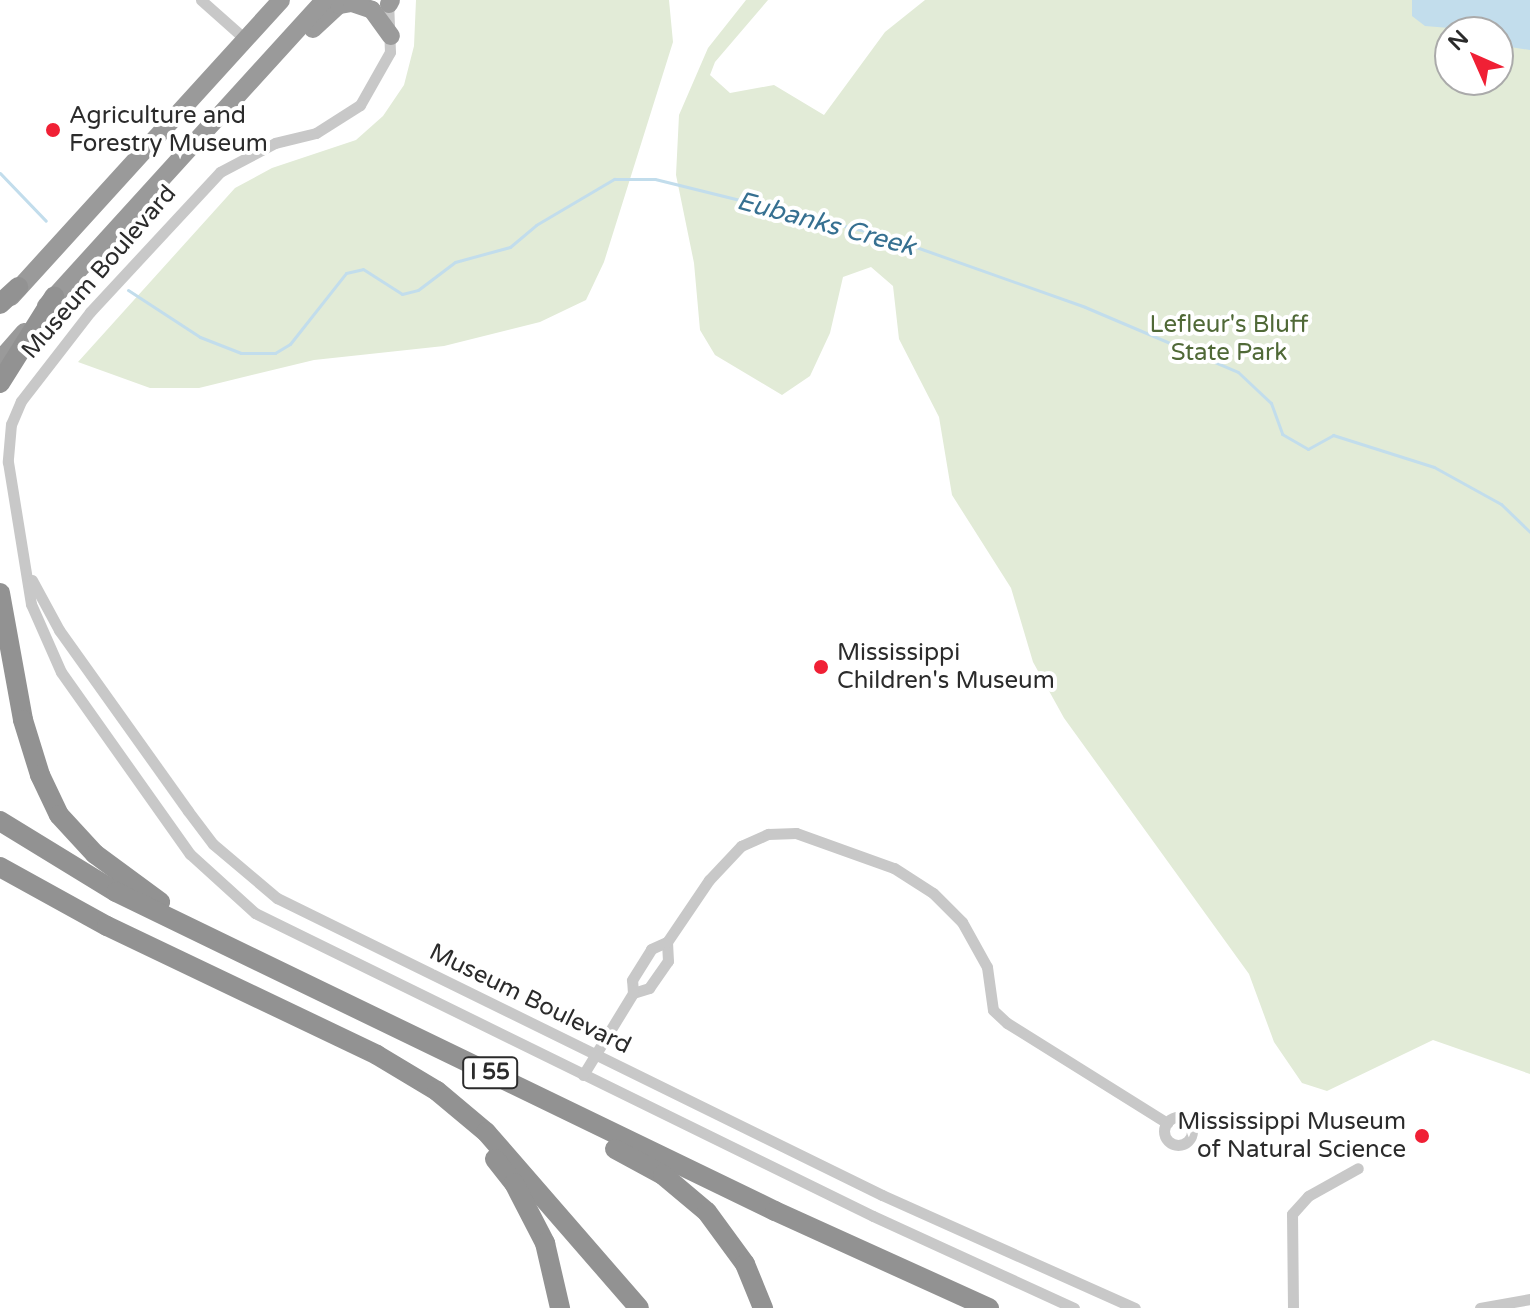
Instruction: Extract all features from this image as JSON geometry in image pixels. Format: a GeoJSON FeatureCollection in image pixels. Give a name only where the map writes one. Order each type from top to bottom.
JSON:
{"type":"FeatureCollection","features":[{"type":"Feature","properties":{"kind":"highway"},"geometry":{"type":"LineString","coordinates":[[0,304],[281,0]]}},
{"type":"Feature","properties":{"kind":"highway"},"geometry":{"type":"LineString","coordinates":[[0,360],[324,0]]}},
{"type":"Feature","properties":{"kind":"highway"},"geometry":{"type":"LineString","coordinates":[[245,39],[272,56],[292,51],[326,15],[352,3],[372,10],[391,36]]}},
{"type":"Feature","properties":{"kind":"highway"},"geometry":{"type":"LineString","coordinates":[[0,310],[18,287]]}},
{"type":"Feature","properties":{"kind":"highway"},"geometry":{"type":"LineString","coordinates":[[0,383],[54,297]]}},
{"type":"Feature","properties":{"kind":"highway"},"geometry":{"type":"LineString","coordinates":[[0,593],[23,720],[40,775],[59,815],[95,854],[219,942]]}},
{"type":"Feature","properties":{"kind":"highway"},"geometry":{"type":"LineString","coordinates":[[0,824],[43,861],[127,911],[663,1175],[729,1239],[763,1308]]}},
{"type":"Feature","properties":{"kind":"highway","name":"I 55"},"geometry":{"type":"LineString","coordinates":[[0,824],[116,892],[775,1211],[989,1308]]}},
{"type":"Feature","properties":{"kind":"highway","name":"I 55"},"geometry":{"type":"LineString","coordinates":[[0,867],[107,926],[377,1055],[462,1110],[517,1165],[639,1308]]}},
{"type":"Feature","properties":{"kind":"highway"},"geometry":{"type":"LineString","coordinates":[[0,879],[107,926]]}},
{"type":"Feature","properties":{"kind":"highway"},"geometry":{"type":"LineString","coordinates":[[247,994],[304,1034],[406,1086],[482,1145],[532,1214],[560,1308]]}},
{"type":"Feature","properties":{"kind":"street"},"geometry":{"type":"LineString","coordinates":[[201,0],[245,39]]}},
{"type":"Feature","properties":{"kind":"street","name":"Museum Boulevard"},"geometry":{"type":"LineString","coordinates":[[389,1],[391,36],[377,81],[360,105],[316,133],[275,143],[220,172],[90,312],[21,401],[11,424],[8,462],[30,578],[31,604],[61,672],[158,810],[219,883],[255,913],[583,1075],[1074,1308]]}},
{"type":"Feature","properties":{"kind":"street","name":"Museum Boulevard"},"geometry":{"type":"LineString","coordinates":[[30,578],[59,630],[176,795],[243,873],[335,929],[882,1195],[1135,1308]]}},
{"type":"Feature","properties":{"kind":"street"},"geometry":{"type":"LineString","coordinates":[[158,810],[176,795]]}},
{"type":"Feature","properties":{"kind":"street"},"geometry":{"type":"LineString","coordinates":[[583,1075],[633,993],[632,980],[651,949],[667,942],[709,880],[741,846],[768,834],[796,833],[894,868],[933,893],[962,922],[987,967],[993,1010],[1007,1023],[1167,1123]]}},
{"type":"Feature","properties":{"kind":"street"},"geometry":{"type":"LineString","coordinates":[[325,950],[335,929]]}},
{"type":"Feature","properties":{"kind":"street"},"geometry":{"type":"LineString","coordinates":[[633,993],[649,988],[668,961],[667,942]]}},
{"type":"Feature","properties":{"kind":"street"},"geometry":{"type":"LineString","coordinates":[[1293,1308],[1292,1214],[1308,1196],[1358,1168]]}},
{"type":"Feature","properties":{"kind":"street"},"geometry":{"type":"LineString","coordinates":[[1480,1308],[1530,1299]]}},
{"type":"Feature","properties":{"kind":"green space"},"geometry":{"type":"Polygon","coordinates":[[[416,0],[669,0],[673,42],[604,262],[586,300],[540,322],[444,346],[314,360],[199,388],[150,388],[78,362],[235,188],[272,168],[356,140],[383,116],[404,85],[414,46],[416,0]]]}},
{"type":"Feature","properties":{"kind":"green space","name":"Lefleur's Bluff State Park"},"geometry":{"type":"Polygon","coordinates":[[[746,0],[768,0],[715,62],[710,75],[730,93],[774,85],[824,115],[885,32],[925,0],[1530,0],[1530,1074],[1433,1040],[1327,1091],[1302,1083],[1274,1042],[1249,974],[1064,718],[1033,662],[1011,588],[952,495],[939,417],[899,339],[893,286],[871,267],[843,277],[830,333],[810,376],[782,395],[715,355],[700,330],[694,263],[676,175],[679,115],[708,48],[746,0]]]}},
{"type":"Feature","properties":{"kind":"water"},"geometry":{"type":"Polygon","coordinates":[[[1412,0],[1530,0],[1530,50],[1514,48],[1514,16],[1434,16],[1434,27],[1425,26],[1412,16],[1412,0]]]}},
{"type":"Feature","properties":{"kind":"waterway","name":"Eubanks Creek"},"geometry":{"type":"LineString","coordinates":[[0,173],[46,221]]}},
{"type":"Feature","properties":{"kind":"waterway","name":"Eubanks Creek"},"geometry":{"type":"LineString","coordinates":[[128,290],[200,337],[241,353],[275,353],[290,344],[346,273],[363,269],[402,294],[418,290],[455,262],[510,247],[536,225],[614,179],[655,179],[882,235],[1085,307],[1238,372],[1271,403],[1282,434],[1308,449],[1333,435],[1434,467],[1501,504],[1530,532]]}},
{"type":"Feature","properties":{"kind":"place","name":"Agriculture and Forestry Museum"},"geometry":{"type":"Point","coordinates":[53,130]}},
{"type":"Feature","properties":{"kind":"place","name":"Mississippi Children's Museum"},"geometry":{"type":"Point","coordinates":[821,667]}},
{"type":"Feature","properties":{"kind":"place","name":"Mississippi Museum of Natural Science"},"geometry":{"type":"Point","coordinates":[1422,1136]}}]}
